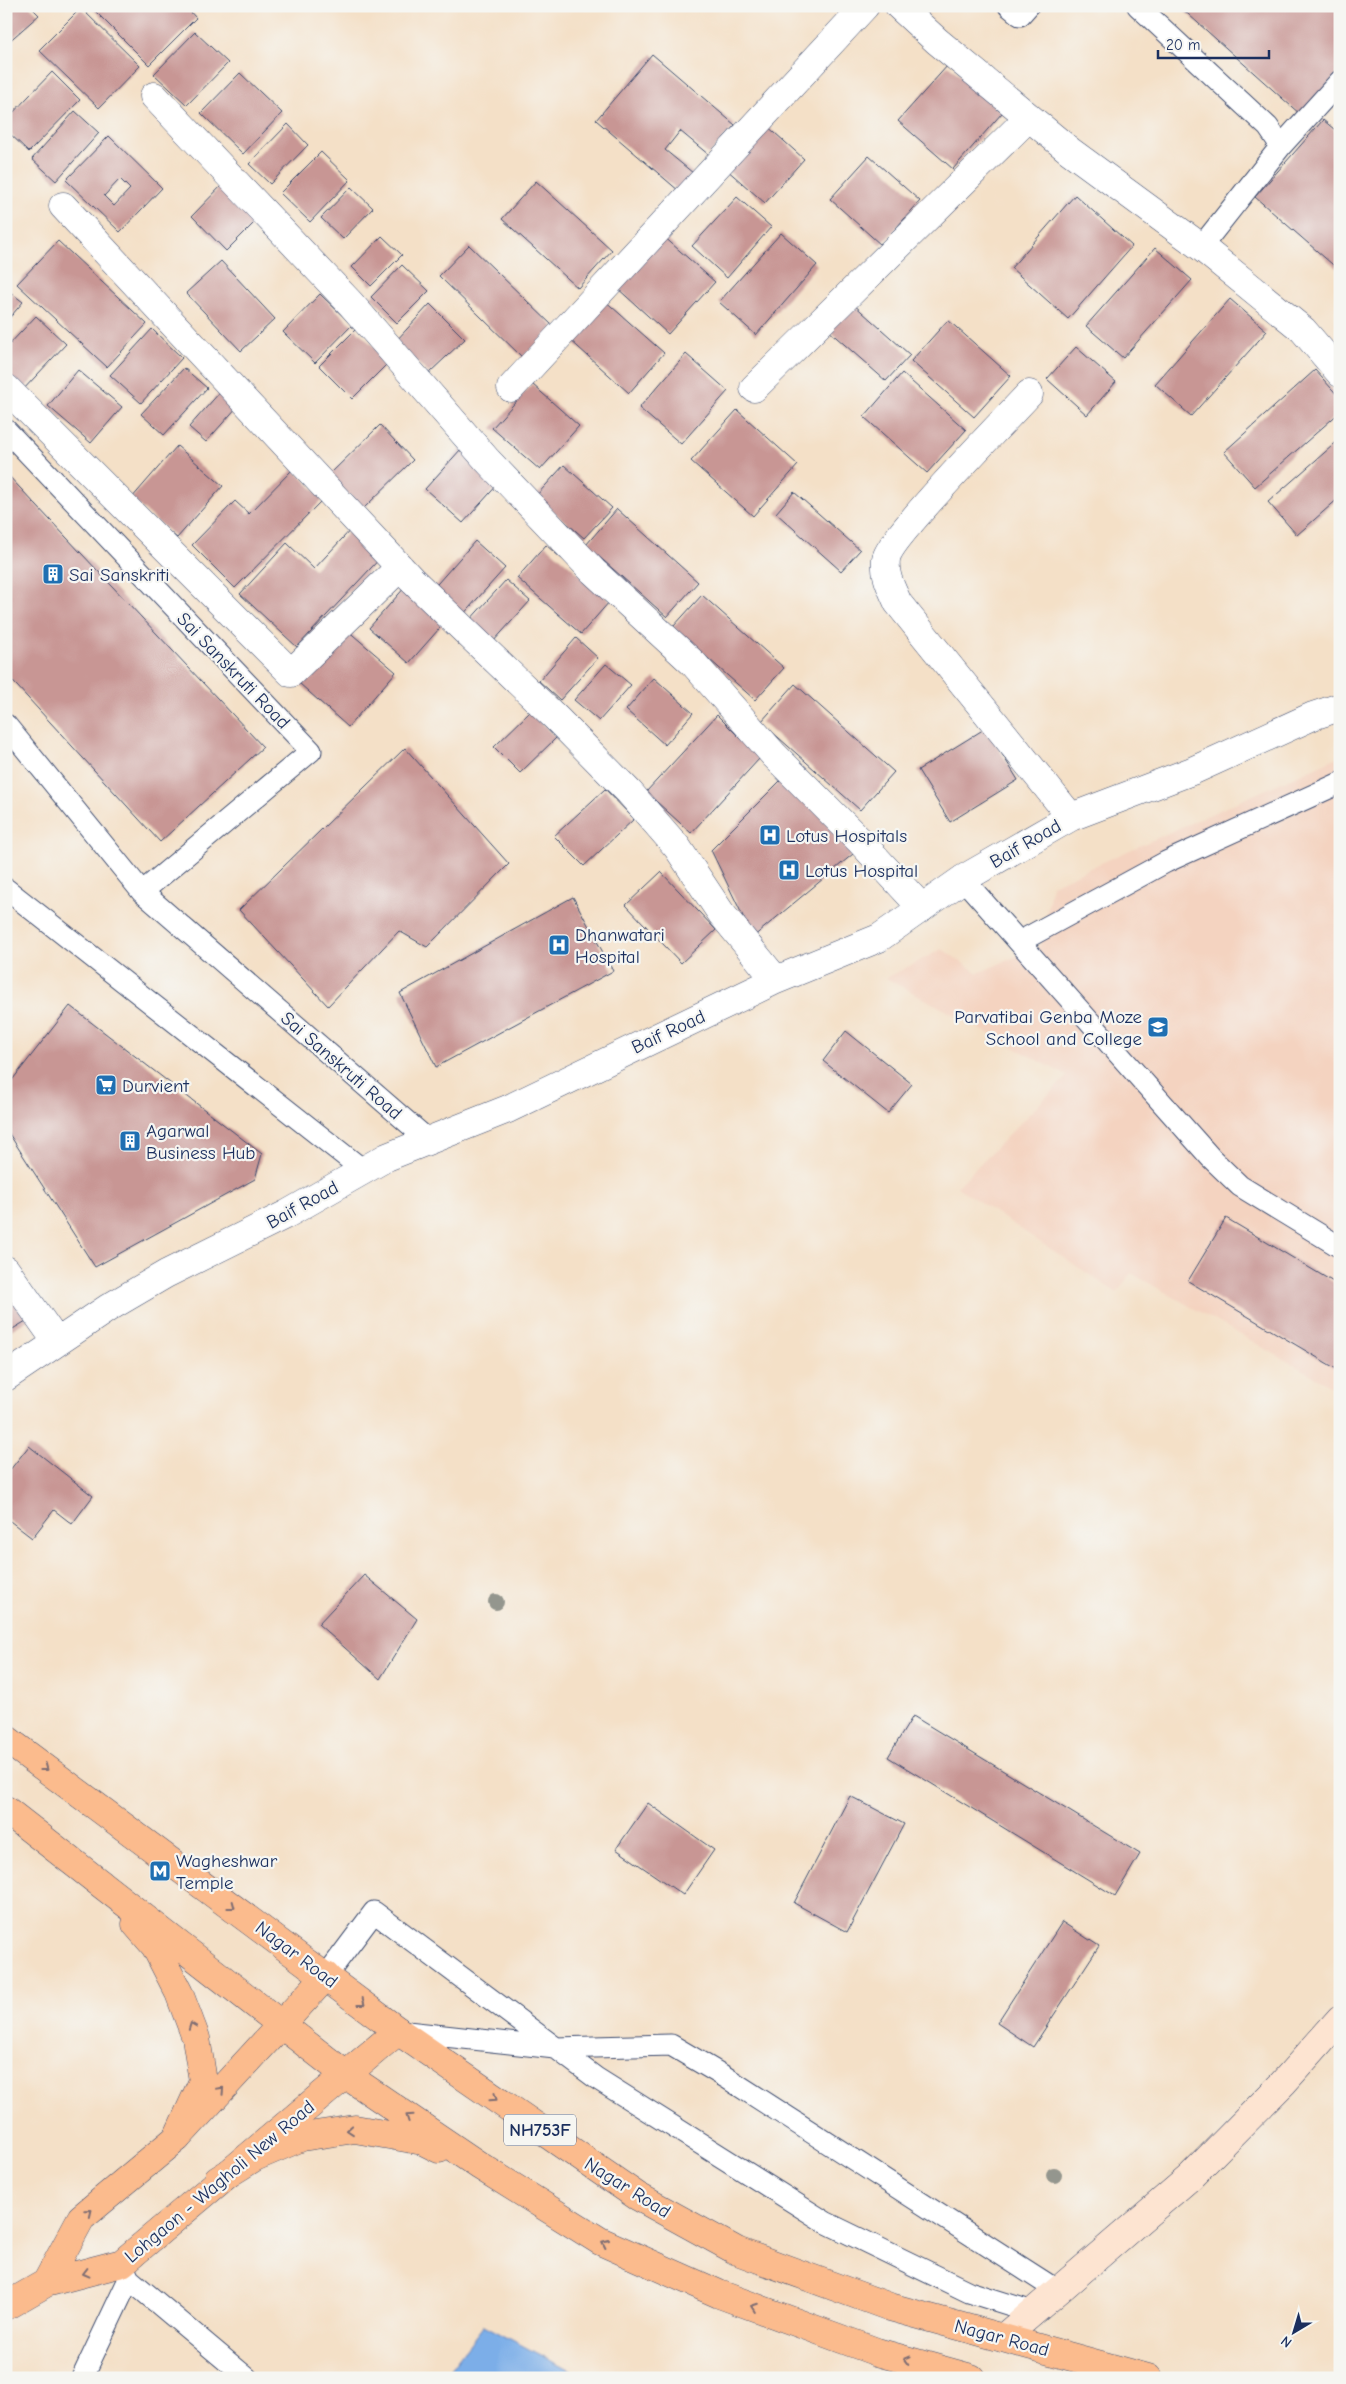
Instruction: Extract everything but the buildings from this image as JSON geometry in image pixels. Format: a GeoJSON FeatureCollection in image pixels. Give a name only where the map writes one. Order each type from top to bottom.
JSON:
{"type":"FeatureCollection","features":[{"type":"Feature","properties":{"kind":"main road","name":"Nagar Road"},"geometry":{"type":"LineString","coordinates":[[6,1739],[398,2031],[637,2196],[737,2251],[890,2306],[1148,2378]]}},
{"type":"Feature","properties":{"kind":"main road"},"geometry":{"type":"LineString","coordinates":[[6,1810],[346,2075],[480,2166],[600,2240],[719,2294],[877,2352],[971,2378]]}},
{"type":"Feature","properties":{"kind":"main road"},"geometry":{"type":"LineString","coordinates":[[95,1878],[155,1946],[179,1994],[196,2038],[203,2081],[177,2138]]}},
{"type":"Feature","properties":{"kind":"main road"},"geometry":{"type":"LineString","coordinates":[[46,2283],[81,2218],[177,2138],[326,1976]]}},
{"type":"Feature","properties":{"kind":"main road","name":"Lohgaon - Wagholi New Road"},"geometry":{"type":"LineString","coordinates":[[6,2306],[46,2283],[126,2271],[218,2180],[398,2031]]}},
{"type":"Feature","properties":{"kind":"main road"},"geometry":{"type":"LineString","coordinates":[[218,2180],[255,2156],[302,2137],[355,2128],[422,2141],[480,2166]]}},
{"type":"Feature","properties":{"kind":"street"},"geometry":{"type":"LineString","coordinates":[[510,388],[865,6]]}},
{"type":"Feature","properties":{"kind":"street"},"geometry":{"type":"LineString","coordinates":[[899,6],[1070,151],[1201,247],[1303,330],[1340,373]]}},
{"type":"Feature","properties":{"kind":"street"},"geometry":{"type":"LineString","coordinates":[[154,96],[351,304],[487,460],[593,571],[694,664],[774,756],[859,840],[922,908]]}},
{"type":"Feature","properties":{"kind":"street"},"geometry":{"type":"LineString","coordinates":[[754,388],[1029,117]]}},
{"type":"Feature","properties":{"kind":"street"},"geometry":{"type":"LineString","coordinates":[[63,206],[400,567],[556,718],[629,792],[677,848],[721,913],[776,980]]}},
{"type":"Feature","properties":{"kind":"street"},"geometry":{"type":"LineString","coordinates":[[6,388],[291,673],[400,567]]}},
{"type":"Feature","properties":{"kind":"street"},"geometry":{"type":"LineString","coordinates":[[1029,394],[908,526],[886,558],[887,580],[898,603],[1071,817]]}},
{"type":"Feature","properties":{"kind":"street","name":"Baif Road"},"geometry":{"type":"LineString","coordinates":[[6,1377],[56,1341],[166,1274],[287,1214],[387,1157],[508,1109],[776,980],[879,938],[963,879],[1071,817],[1192,771],[1313,716],[1340,707]]}},
{"type":"Feature","properties":{"kind":"street"},"geometry":{"type":"LineString","coordinates":[[6,1270],[56,1341]]}},
{"type":"Feature","properties":{"kind":"street"},"geometry":{"type":"LineString","coordinates":[[1003,2338],[1189,2178],[1283,2083],[1340,2019]]}},
{"type":"Feature","properties":{"kind":"lane"},"geometry":{"type":"LineString","coordinates":[[1009,6],[1020,15],[1028,6]]}},
{"type":"Feature","properties":{"kind":"lane"},"geometry":{"type":"LineString","coordinates":[[1138,6],[1263,122],[1281,146]]}},
{"type":"Feature","properties":{"kind":"lane"},"geometry":{"type":"LineString","coordinates":[[1201,247],[1281,146],[1340,81]]}},
{"type":"Feature","properties":{"kind":"lane","name":"Sai Sanskruti Road"},"geometry":{"type":"LineString","coordinates":[[6,430],[311,751],[142,892]]}},
{"type":"Feature","properties":{"kind":"lane","name":"Sai Sanskruti Road"},"geometry":{"type":"LineString","coordinates":[[6,725],[142,892],[428,1140]]}},
{"type":"Feature","properties":{"kind":"lane"},"geometry":{"type":"LineString","coordinates":[[1019,942],[1166,862],[1340,783]]}},
{"type":"Feature","properties":{"kind":"lane"},"geometry":{"type":"LineString","coordinates":[[963,879],[1212,1158],[1240,1186],[1340,1247]]}},
{"type":"Feature","properties":{"kind":"lane"},"geometry":{"type":"LineString","coordinates":[[6,888],[363,1170]]}},
{"type":"Feature","properties":{"kind":"lane"},"geometry":{"type":"LineString","coordinates":[[326,1976],[374,1912],[596,2078],[825,2222],[969,2292],[1033,2312]]}},
{"type":"Feature","properties":{"kind":"lane"},"geometry":{"type":"LineString","coordinates":[[398,2031],[555,2048],[671,2045],[727,2078],[1058,2291]]}},
{"type":"Feature","properties":{"kind":"lane"},"geometry":{"type":"LineString","coordinates":[[82,2378],[126,2271],[247,2378]]}},
{"type":"Feature","properties":{"kind":"shaded area","name":"Parvatibai Genba Moze School and College"},"geometry":{"type":"Polygon","coordinates":[[[1340,756],[1340,1391],[1131,1273],[1117,1293],[957,1187],[1067,1076],[886,978],[942,949],[978,973],[1040,946],[1052,885],[1340,756]]]}},
{"type":"Feature","properties":{"kind":"water"},"geometry":{"type":"Polygon","coordinates":[[[484,2325],[572,2372],[580,2378],[443,2378],[484,2325]]]}},
{"type":"Feature","properties":{"kind":"place","name":"Sai Sanskriti"},"geometry":{"type":"Point","coordinates":[53,574]}},
{"type":"Feature","properties":{"kind":"place","name":"Lotus Hospitals"},"geometry":{"type":"Point","coordinates":[770,835]}},
{"type":"Feature","properties":{"kind":"place","name":"Lotus Hospital"},"geometry":{"type":"Point","coordinates":[789,870]}},
{"type":"Feature","properties":{"kind":"place","name":"Dhanwatari Hospital"},"geometry":{"type":"Point","coordinates":[559,945]}},
{"type":"Feature","properties":{"kind":"place","name":"Parvatibai Genba Moze School and College"},"geometry":{"type":"Point","coordinates":[1158,1027]}},
{"type":"Feature","properties":{"kind":"place","name":"Durvient"},"geometry":{"type":"Point","coordinates":[106,1085]}},
{"type":"Feature","properties":{"kind":"place","name":"Agarwal Business Hub"},"geometry":{"type":"Point","coordinates":[130,1141]}},
{"type":"Feature","properties":{"kind":"place","name":"Wagheshwar Temple"},"geometry":{"type":"Point","coordinates":[160,1871]}}]}
